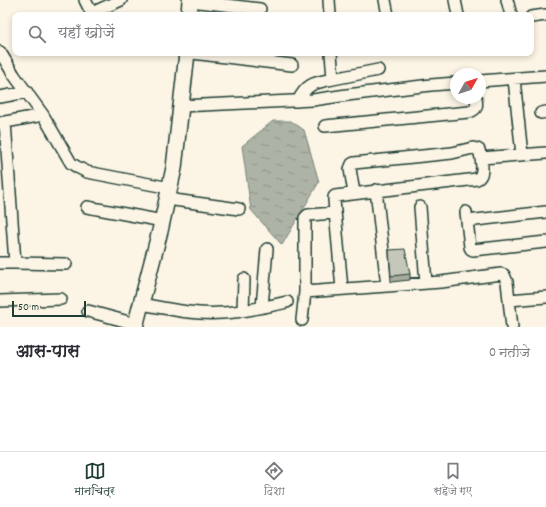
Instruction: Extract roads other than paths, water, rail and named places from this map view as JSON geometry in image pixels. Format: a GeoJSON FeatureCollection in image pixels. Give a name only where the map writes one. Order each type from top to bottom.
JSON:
{"type":"FeatureCollection","features":[{"type":"Feature","properties":{"kind":"street"},"geometry":{"type":"LineString","coordinates":[[85,0],[90,10],[94,12],[121,0]]}},
{"type":"Feature","properties":{"kind":"street"},"geometry":{"type":"LineString","coordinates":[[329,0],[330,12]]}},
{"type":"Feature","properties":{"kind":"street"},"geometry":{"type":"LineString","coordinates":[[385,0],[387,12]]}},
{"type":"Feature","properties":{"kind":"street"},"geometry":{"type":"LineString","coordinates":[[455,0],[457,12]]}},
{"type":"Feature","properties":{"kind":"street"},"geometry":{"type":"LineString","coordinates":[[507,0],[510,12]]}},
{"type":"Feature","properties":{"kind":"street"},"geometry":{"type":"LineString","coordinates":[[190,5],[260,9]]}},
{"type":"Feature","properties":{"kind":"street"},"geometry":{"type":"LineString","coordinates":[[534,17],[546,15]]}},
{"type":"Feature","properties":{"kind":"street"},"geometry":{"type":"LineString","coordinates":[[0,52],[43,115],[72,163],[77,167],[87,172],[239,209]]}},
{"type":"Feature","properties":{"kind":"street"},"geometry":{"type":"LineString","coordinates":[[88,311],[136,326],[163,221],[174,168],[187,56]]}},
{"type":"Feature","properties":{"kind":"street"},"geometry":{"type":"LineString","coordinates":[[217,56],[292,65]]}},
{"type":"Feature","properties":{"kind":"street"},"geometry":{"type":"LineString","coordinates":[[331,56],[332,79]]}},
{"type":"Feature","properties":{"kind":"street"},"geometry":{"type":"LineString","coordinates":[[298,101],[306,88],[313,84],[378,70]]}},
{"type":"Feature","properties":{"kind":"street"},"geometry":{"type":"LineString","coordinates":[[486,81],[546,76]]}},
{"type":"Feature","properties":{"kind":"street"},"geometry":{"type":"LineString","coordinates":[[514,79],[522,155]]}},
{"type":"Feature","properties":{"kind":"street"},"geometry":{"type":"LineString","coordinates":[[182,106],[313,100],[431,84],[450,83]]}},
{"type":"Feature","properties":{"kind":"street"},"geometry":{"type":"LineString","coordinates":[[0,97],[27,92]]}},
{"type":"Feature","properties":{"kind":"street"},"geometry":{"type":"LineString","coordinates":[[325,126],[469,112],[476,108],[477,104]]}},
{"type":"Feature","properties":{"kind":"street"},"geometry":{"type":"LineString","coordinates":[[16,263],[3,122],[43,115]]}},
{"type":"Feature","properties":{"kind":"street"},"geometry":{"type":"LineString","coordinates":[[342,290],[335,213],[335,196],[376,190],[477,180],[482,175],[479,150],[473,148],[452,153],[354,163],[350,169],[354,193]]}},
{"type":"Feature","properties":{"kind":"street"},"geometry":{"type":"LineString","coordinates":[[481,158],[546,153]]}},
{"type":"Feature","properties":{"kind":"street"},"geometry":{"type":"LineString","coordinates":[[376,190],[387,286]]}},
{"type":"Feature","properties":{"kind":"street"},"geometry":{"type":"LineString","coordinates":[[87,207],[163,221]]}},
{"type":"Feature","properties":{"kind":"street"},"geometry":{"type":"LineString","coordinates":[[420,207],[426,283]]}},
{"type":"Feature","properties":{"kind":"street"},"geometry":{"type":"LineString","coordinates":[[546,212],[467,217],[470,247],[473,250],[546,242]]}},
{"type":"Feature","properties":{"kind":"street"},"geometry":{"type":"LineString","coordinates":[[302,320],[305,292],[306,218],[308,215],[335,213]]}},
{"type":"Feature","properties":{"kind":"street"},"geometry":{"type":"LineString","coordinates":[[262,308],[267,249]]}},
{"type":"Feature","properties":{"kind":"street"},"geometry":{"type":"LineString","coordinates":[[0,263],[66,264]]}},
{"type":"Feature","properties":{"kind":"street"},"geometry":{"type":"LineString","coordinates":[[305,292],[426,283],[501,274],[506,277],[512,327]]}},
{"type":"Feature","properties":{"kind":"street"},"geometry":{"type":"LineString","coordinates":[[243,311],[244,279]]}},
{"type":"Feature","properties":{"kind":"street"},"geometry":{"type":"LineString","coordinates":[[509,300],[546,298]]}},
{"type":"Feature","properties":{"kind":"street"},"geometry":{"type":"LineString","coordinates":[[0,301],[61,300]]}},
{"type":"Feature","properties":{"kind":"street"},"geometry":{"type":"LineString","coordinates":[[141,304],[177,311],[221,313],[262,308],[286,302]]}},
{"type":"Feature","properties":{"kind":"water"},"geometry":{"type":"Polygon","coordinates":[[[273,121],[291,121],[304,130],[319,182],[282,245],[251,210],[242,146],[273,121]]]}}]}
